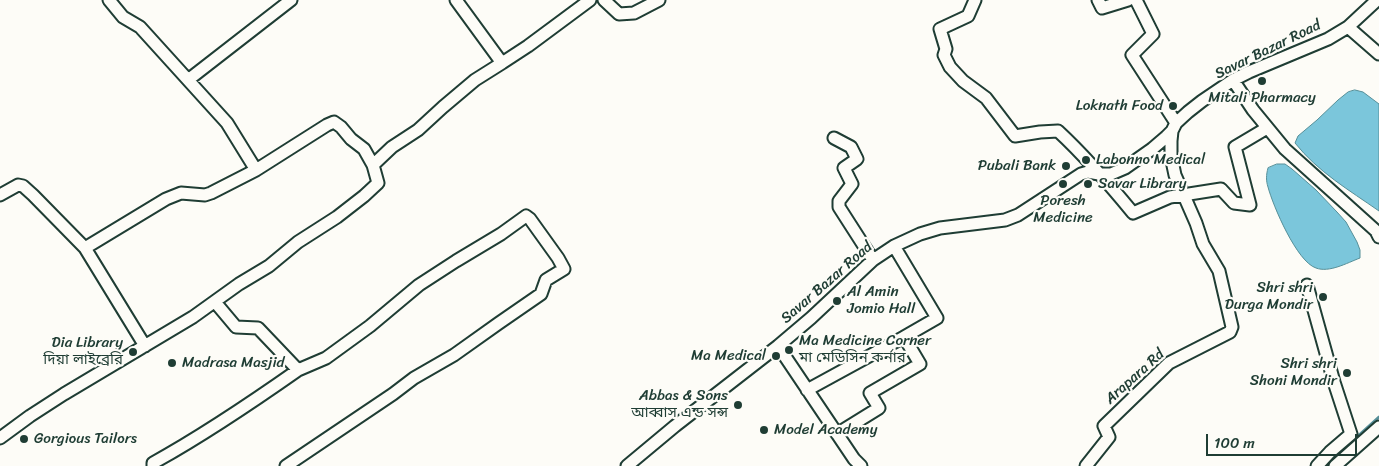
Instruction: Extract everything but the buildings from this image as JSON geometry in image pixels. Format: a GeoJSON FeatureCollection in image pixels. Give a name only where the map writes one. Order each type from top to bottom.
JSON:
{"type":"FeatureCollection","features":[{"type":"Feature","properties":{"kind":"street"},"geometry":{"type":"LineString","coordinates":[[109,0],[123,17],[140,27],[160,52],[227,123],[256,170]]}},
{"type":"Feature","properties":{"kind":"street"},"geometry":{"type":"LineString","coordinates":[[188,80],[291,0]]}},
{"type":"Feature","properties":{"kind":"street"},"geometry":{"type":"LineString","coordinates":[[456,0],[502,63]]}},
{"type":"Feature","properties":{"kind":"street"},"geometry":{"type":"LineString","coordinates":[[373,165],[392,147],[418,130],[475,80],[528,46],[590,0]]}},
{"type":"Feature","properties":{"kind":"street"},"geometry":{"type":"LineString","coordinates":[[604,0],[619,14],[634,13],[659,0]]}},
{"type":"Feature","properties":{"kind":"street"},"geometry":{"type":"LineString","coordinates":[[975,0],[968,16],[940,29],[946,48],[944,55],[950,67],[963,81],[986,98],[1015,136],[1058,131],[1133,213],[1170,197],[1220,189],[1234,203],[1250,205],[1235,147],[1267,128]]}},
{"type":"Feature","properties":{"kind":"street"},"geometry":{"type":"LineString","coordinates":[[1098,0],[1102,8],[1128,0]]}},
{"type":"Feature","properties":{"kind":"street"},"geometry":{"type":"LineString","coordinates":[[1136,0],[1153,34],[1132,54],[1174,127]]}},
{"type":"Feature","properties":{"kind":"street","name":"Savar Bazar Road"},"geometry":{"type":"LineString","coordinates":[[627,466],[778,346],[873,260],[894,246],[920,234],[940,228],[1005,220],[1018,215],[1081,174],[1088,172],[1111,174],[1125,168],[1152,149],[1188,112],[1233,80],[1328,39],[1348,27],[1377,0]]}},
{"type":"Feature","properties":{"kind":"street"},"geometry":{"type":"LineString","coordinates":[[1348,27],[1379,54]]}},
{"type":"Feature","properties":{"kind":"street"},"geometry":{"type":"LineString","coordinates":[[1233,80],[1267,128],[1295,159],[1376,231],[1379,237]]}},
{"type":"Feature","properties":{"kind":"street"},"geometry":{"type":"LineString","coordinates":[[0,438],[64,394],[193,317],[239,284],[269,266],[298,242],[364,196],[378,182],[373,165],[364,149],[350,139],[341,127],[334,122],[256,170],[211,194],[181,194],[166,199],[85,248]]}},
{"type":"Feature","properties":{"kind":"street","name":"Arapara Rd"},"geometry":{"type":"LineString","coordinates":[[1086,466],[1109,437],[1104,426],[1169,363],[1230,332],[1232,327],[1219,271],[1203,244],[1175,175],[1171,156],[1171,141],[1174,127]]}},
{"type":"Feature","properties":{"kind":"street"},"geometry":{"type":"LineString","coordinates":[[834,138],[851,147],[857,159],[844,168],[852,184],[839,201],[839,207],[873,260]]}},
{"type":"Feature","properties":{"kind":"street"},"geometry":{"type":"LineString","coordinates":[[0,195],[18,185],[23,186],[85,248],[145,346]]}},
{"type":"Feature","properties":{"kind":"street"},"geometry":{"type":"LineString","coordinates":[[153,466],[154,463],[230,417],[298,370],[326,358],[370,326],[419,285],[501,234],[526,216],[530,219],[564,269],[546,280],[541,294],[454,355],[414,378],[286,466]]}},
{"type":"Feature","properties":{"kind":"street"},"geometry":{"type":"LineString","coordinates":[[807,390],[937,318],[894,246]]}},
{"type":"Feature","properties":{"kind":"street"},"geometry":{"type":"LineString","coordinates":[[1307,285],[1334,382],[1351,434],[1316,466]]}},
{"type":"Feature","properties":{"kind":"street"},"geometry":{"type":"LineString","coordinates":[[215,302],[236,327],[258,328],[298,370]]}},
{"type":"Feature","properties":{"kind":"street"},"geometry":{"type":"LineString","coordinates":[[837,434],[878,408],[870,393],[920,364],[904,337]]}},
{"type":"Feature","properties":{"kind":"street"},"geometry":{"type":"LineString","coordinates":[[778,346],[854,459],[861,466]]}},
{"type":"Feature","properties":{"kind":"street"},"geometry":{"type":"LineString","coordinates":[[1335,466],[1379,426]]}},
{"type":"Feature","properties":{"kind":"water"},"geometry":{"type":"Polygon","coordinates":[[[1355,90],[1363,92],[1379,104],[1379,211],[1324,172],[1295,143],[1298,136],[1338,100],[1348,92],[1355,90]]]}},
{"type":"Feature","properties":{"kind":"water"},"geometry":{"type":"Polygon","coordinates":[[[1277,164],[1285,164],[1292,169],[1316,190],[1346,222],[1357,242],[1360,258],[1338,267],[1321,269],[1309,264],[1301,255],[1280,219],[1267,185],[1268,168],[1277,164]]]}},
{"type":"Feature","properties":{"kind":"waterway"},"geometry":{"type":"LineString","coordinates":[[1325,466],[1379,417]]}},
{"type":"Feature","properties":{"kind":"place","name":"Mitali Pharmacy"},"geometry":{"type":"Point","coordinates":[1262,81]}},
{"type":"Feature","properties":{"kind":"place","name":"Loknath Food"},"geometry":{"type":"Point","coordinates":[1173,106]}},
{"type":"Feature","properties":{"kind":"place","name":"Labonno Medical"},"geometry":{"type":"Point","coordinates":[1086,160]}},
{"type":"Feature","properties":{"kind":"place","name":"Pubali Bank"},"geometry":{"type":"Point","coordinates":[1066,166]}},
{"type":"Feature","properties":{"kind":"place","name":"Poresh Medicine"},"geometry":{"type":"Point","coordinates":[1063,184]}},
{"type":"Feature","properties":{"kind":"place","name":"Savar Library"},"geometry":{"type":"Point","coordinates":[1088,184]}},
{"type":"Feature","properties":{"kind":"place","name":"Shri shri Durga Mondir"},"geometry":{"type":"Point","coordinates":[1323,297]}},
{"type":"Feature","properties":{"kind":"place","name":"Al Amin Jomio Hall"},"geometry":{"type":"Point","coordinates":[837,301]}},
{"type":"Feature","properties":{"kind":"place","name":"Ma Medicine Corner মা মেডিসিন কর্নার"},"geometry":{"type":"Point","coordinates":[789,350]}},
{"type":"Feature","properties":{"kind":"place","name":"Dia Library দিয়া লাইব্রেরি"},"geometry":{"type":"Point","coordinates":[133,352]}},
{"type":"Feature","properties":{"kind":"place","name":"Ma Medical"},"geometry":{"type":"Point","coordinates":[776,356]}},
{"type":"Feature","properties":{"kind":"place","name":"Madrasa Masjid"},"geometry":{"type":"Point","coordinates":[172,363]}},
{"type":"Feature","properties":{"kind":"place","name":"Shri shri Shoni Mondir"},"geometry":{"type":"Point","coordinates":[1347,373]}},
{"type":"Feature","properties":{"kind":"place","name":"Abbas & Sons আব্বাস এন্ড সন্স"},"geometry":{"type":"Point","coordinates":[738,405]}},
{"type":"Feature","properties":{"kind":"place","name":"Model Academy"},"geometry":{"type":"Point","coordinates":[764,430]}},
{"type":"Feature","properties":{"kind":"place","name":"Gorgious Tailors"},"geometry":{"type":"Point","coordinates":[24,439]}}]}
